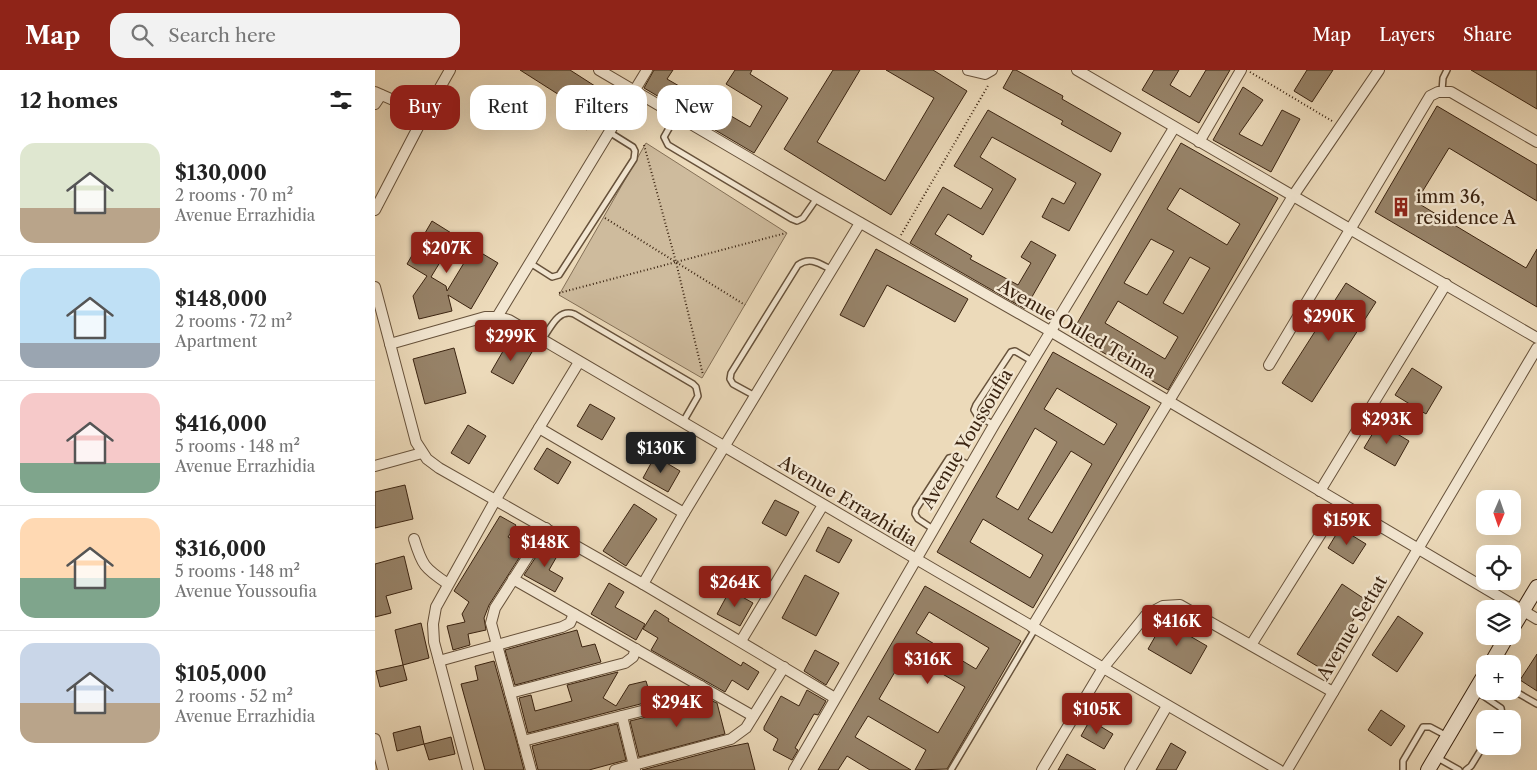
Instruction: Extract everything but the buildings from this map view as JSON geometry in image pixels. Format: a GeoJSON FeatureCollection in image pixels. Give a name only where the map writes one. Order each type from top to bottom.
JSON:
{"type":"FeatureCollection","features":[{"type":"Feature","properties":{"kind":"street"},"geometry":{"type":"LineString","coordinates":[[441,85],[450,70]]}},
{"type":"Feature","properties":{"kind":"street","name":"Avenue Ouled Teima"},"geometry":{"type":"LineString","coordinates":[[599,70],[624,85]]}},
{"type":"Feature","properties":{"kind":"street"},"geometry":{"type":"LineString","coordinates":[[638,85],[647,70]]}},
{"type":"Feature","properties":{"kind":"street"},"geometry":{"type":"LineString","coordinates":[[968,70],[992,74]]}},
{"type":"Feature","properties":{"kind":"street"},"geometry":{"type":"LineString","coordinates":[[1077,70],[1537,338]]}},
{"type":"Feature","properties":{"kind":"street"},"geometry":{"type":"LineString","coordinates":[[1199,142],[1241,70]]}},
{"type":"Feature","properties":{"kind":"street"},"geometry":{"type":"LineString","coordinates":[[1034,627],[1167,401],[1293,196],[1379,70]]}},
{"type":"Feature","properties":{"kind":"street"},"geometry":{"type":"LineString","coordinates":[[1269,365],[1430,96],[1443,91],[1455,94],[1537,142]]}},
{"type":"Feature","properties":{"kind":"street"},"geometry":{"type":"LineString","coordinates":[[375,104],[378,93],[390,98]]}},
{"type":"Feature","properties":{"kind":"street","name":"Avenue Youssoufia"},"geometry":{"type":"LineString","coordinates":[[794,770],[933,528],[1174,128]]}},
{"type":"Feature","properties":{"kind":"street"},"geometry":{"type":"LineString","coordinates":[[375,210],[417,130]]}},
{"type":"Feature","properties":{"kind":"street","name":"Avenue Ouled Teima"},"geometry":{"type":"LineString","coordinates":[[700,130],[1050,331],[1537,619]]}},
{"type":"Feature","properties":{"kind":"street"},"geometry":{"type":"LineString","coordinates":[[390,344],[485,317],[497,316],[609,132]]}},
{"type":"Feature","properties":{"kind":"street"},"geometry":{"type":"LineString","coordinates":[[643,584],[860,223]]}},
{"type":"Feature","properties":{"kind":"street"},"geometry":{"type":"LineString","coordinates":[[1320,491],[1445,284]]}},
{"type":"Feature","properties":{"kind":"street"},"geometry":{"type":"LineString","coordinates":[[375,287],[416,442],[422,453],[433,464],[741,641],[835,698]]}},
{"type":"Feature","properties":{"kind":"street","name":"Avenue Errazhidia"},"geometry":{"type":"LineString","coordinates":[[497,316],[509,320],[915,560],[1279,770]]}},
{"type":"Feature","properties":{"kind":"street","name":"Avenue Settat"},"geometry":{"type":"LineString","coordinates":[[1287,770],[1537,348]]}},
{"type":"Feature","properties":{"kind":"street"},"geometry":{"type":"LineString","coordinates":[[468,770],[434,642],[433,624],[438,600],[579,362]]}},
{"type":"Feature","properties":{"kind":"street"},"geometry":{"type":"LineString","coordinates":[[539,428],[684,513]]}},
{"type":"Feature","properties":{"kind":"street"},"geometry":{"type":"LineString","coordinates":[[375,466],[422,453]]}},
{"type":"Feature","properties":{"kind":"street"},"geometry":{"type":"LineString","coordinates":[[1251,646],[1340,503]]}},
{"type":"Feature","properties":{"kind":"street"},"geometry":{"type":"LineString","coordinates":[[741,641],[823,505]]}},
{"type":"Feature","properties":{"kind":"street"},"geometry":{"type":"LineString","coordinates":[[531,770],[491,623],[493,613],[546,528]]}},
{"type":"Feature","properties":{"kind":"street"},"geometry":{"type":"LineString","coordinates":[[414,539],[422,563],[448,584]]}},
{"type":"Feature","properties":{"kind":"street"},"geometry":{"type":"LineString","coordinates":[[513,579],[753,716]]}},
{"type":"Feature","properties":{"kind":"street"},"geometry":{"type":"LineString","coordinates":[[1521,614],[1537,587]]}},
{"type":"Feature","properties":{"kind":"street"},"geometry":{"type":"LineString","coordinates":[[1042,770],[1103,668],[1146,615],[1157,608],[1180,605],[1333,692]]}},
{"type":"Feature","properties":{"kind":"street"},"geometry":{"type":"LineString","coordinates":[[439,661],[563,627],[570,623],[574,614]]}},
{"type":"Feature","properties":{"kind":"street"},"geometry":{"type":"LineString","coordinates":[[510,693],[625,663],[633,657],[637,649]]}},
{"type":"Feature","properties":{"kind":"street"},"geometry":{"type":"LineString","coordinates":[[615,770],[635,767],[731,739],[742,732],[784,667]]}},
{"type":"Feature","properties":{"kind":"street"},"geometry":{"type":"LineString","coordinates":[[523,741],[689,700],[701,686]]}},
{"type":"Feature","properties":{"kind":"street"},"geometry":{"type":"LineString","coordinates":[[1428,770],[1475,690]]}},
{"type":"Feature","properties":{"kind":"street"},"geometry":{"type":"LineString","coordinates":[[1130,770],[1167,706]]}},
{"type":"Feature","properties":{"kind":"street"},"geometry":{"type":"LineString","coordinates":[[622,716],[635,767]]}},
{"type":"Feature","properties":{"kind":"street"},"geometry":{"type":"LineString","coordinates":[[375,739],[383,770]]}},
{"type":"Feature","properties":{"kind":"lane"},"geometry":{"type":"LineString","coordinates":[[1443,91],[1443,78],[1447,70]]}},
{"type":"Feature","properties":{"kind":"lane"},"geometry":{"type":"LineString","coordinates":[[668,130],[664,137],[667,145],[792,219],[799,220],[803,218],[817,198]]}},
{"type":"Feature","properties":{"kind":"lane"},"geometry":{"type":"LineString","coordinates":[[529,263],[550,276],[557,276],[634,159],[635,151],[633,147],[609,132]]}},
{"type":"Feature","properties":{"kind":"lane"},"geometry":{"type":"LineString","coordinates":[[755,396],[733,384],[730,379],[731,373],[798,265],[806,260],[813,261],[832,270]]}},
{"type":"Feature","properties":{"kind":"lane"},"geometry":{"type":"LineString","coordinates":[[542,340],[562,314],[571,313],[583,319],[696,387],[698,396],[683,422]]}},
{"type":"Feature","properties":{"kind":"lane"},"geometry":{"type":"LineString","coordinates":[[994,425],[977,415],[976,405],[1009,353],[1015,351],[1032,361]]}},
{"type":"Feature","properties":{"kind":"lane"},"geometry":{"type":"LineString","coordinates":[[933,528],[918,519],[915,514],[917,509],[949,458],[956,458],[970,466]]}},
{"type":"Feature","properties":{"kind":"lane"},"geometry":{"type":"LineString","coordinates":[[951,770],[1034,627]]}},
{"type":"Feature","properties":{"kind":"lane"},"geometry":{"type":"LineString","coordinates":[[1475,690],[1501,710]]}},
{"type":"Feature","properties":{"kind":"lane"},"geometry":{"type":"LineString","coordinates":[[1521,695],[1537,704]]}},
{"type":"Feature","properties":{"kind":"lane"},"geometry":{"type":"LineString","coordinates":[[1403,770],[1403,761],[1423,727],[1430,727],[1448,736]]}},
{"type":"Feature","properties":{"kind":"lane"},"geometry":{"type":"LineString","coordinates":[[1466,770],[1478,755]]}},
{"type":"Feature","properties":{"kind":"lane"},"geometry":{"type":"LineString","coordinates":[[1436,757],[1459,770]]}},
{"type":"Feature","properties":{"kind":"path"},"geometry":{"type":"LineString","coordinates":[[1246,70],[1341,126]]}},
{"type":"Feature","properties":{"kind":"path"},"geometry":{"type":"LineString","coordinates":[[897,244],[992,74]]}},
{"type":"Feature","properties":{"kind":"path"},"geometry":{"type":"LineString","coordinates":[[644,145],[676,262],[703,375]]}},
{"type":"Feature","properties":{"kind":"path"},"geometry":{"type":"LineString","coordinates":[[603,217],[745,305]]}},
{"type":"Feature","properties":{"kind":"path"},"geometry":{"type":"LineString","coordinates":[[559,293],[786,232]]}},
{"type":"Feature","properties":{"kind":"shaded area"},"geometry":{"type":"Polygon","coordinates":[[[646,143],[787,233],[702,378],[559,295],[646,143]]]}},
{"type":"Feature","properties":{"kind":"place","name":"imm 36, residence A"},"geometry":{"type":"Point","coordinates":[1401,207]}}]}
